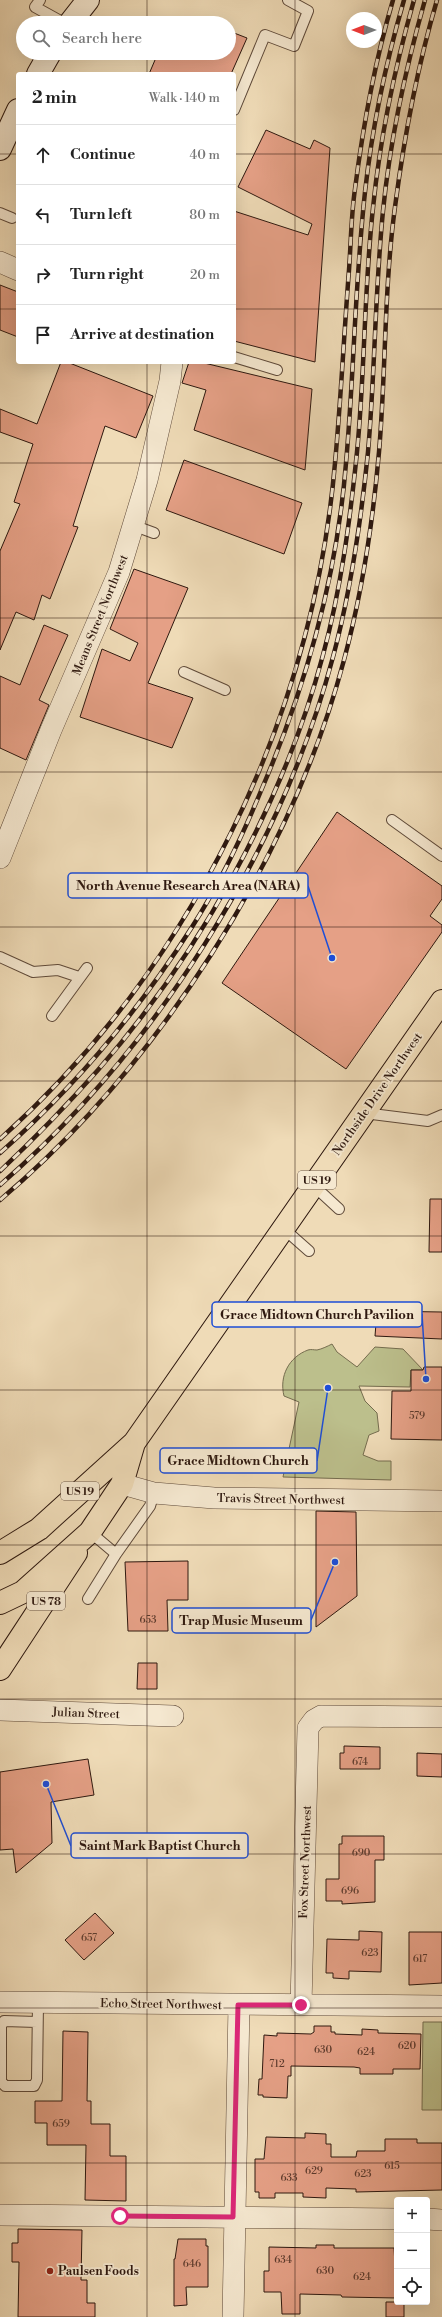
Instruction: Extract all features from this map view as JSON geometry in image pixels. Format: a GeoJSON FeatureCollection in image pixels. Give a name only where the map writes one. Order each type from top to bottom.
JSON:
{"type":"FeatureCollection","features":[{"type":"Feature","properties":{"kind":"highway","name":"Northside Drive Northwest"},"geometry":{"type":"LineString","coordinates":[[0,1553],[39,1529],[134,1443],[442,1001]]}},
{"type":"Feature","properties":{"kind":"highway","name":"Northside Drive Northwest"},"geometry":{"type":"LineString","coordinates":[[0,1603],[23,1592],[90,1532],[122,1484],[134,1443]]}},
{"type":"Feature","properties":{"kind":"highway","name":"US 78"},"geometry":{"type":"LineString","coordinates":[[0,1669],[41,1610],[90,1532]]}},
{"type":"Feature","properties":{"kind":"main road"},"geometry":{"type":"LineString","coordinates":[[75,16],[88,0]]}},
{"type":"Feature","properties":{"kind":"main road"},"geometry":{"type":"LineString","coordinates":[[39,72],[46,60]]}},
{"type":"Feature","properties":{"kind":"main road"},"geometry":{"type":"LineString","coordinates":[[0,149],[16,114]]}},
{"type":"Feature","properties":{"kind":"street"},"geometry":{"type":"LineString","coordinates":[[0,262],[16,269]]}},
{"type":"Feature","properties":{"kind":"street","name":"Means Street Northwest"},"geometry":{"type":"LineString","coordinates":[[0,858],[51,730],[119,572],[135,526],[170,381],[172,364]]}},
{"type":"Feature","properties":{"kind":"street","name":"Travis Street Northwest"},"geometry":{"type":"LineString","coordinates":[[122,1484],[154,1493],[214,1498],[442,1501]]}},
{"type":"Feature","properties":{"kind":"street","name":"Julian Street"},"geometry":{"type":"LineString","coordinates":[[0,1710],[173,1716]]}},
{"type":"Feature","properties":{"kind":"street","name":"Fox Street Northwest"},"geometry":{"type":"LineString","coordinates":[[301,2005],[308,1728],[314,1720],[321,1716],[442,1717]]}},
{"type":"Feature","properties":{"kind":"street","name":"Echo Street Northwest"},"geometry":{"type":"LineString","coordinates":[[0,2002],[38,2012],[238,2005],[442,2006]]}},
{"type":"Feature","properties":{"kind":"street"},"geometry":{"type":"LineString","coordinates":[[233,2317],[233,2217],[238,2005]]}},
{"type":"Feature","properties":{"kind":"street"},"geometry":{"type":"LineString","coordinates":[[0,2215],[394,2219]]}},
{"type":"Feature","properties":{"kind":"street"},"geometry":{"type":"LineString","coordinates":[[430,2219],[442,2220]]}},
{"type":"Feature","properties":{"kind":"lane"},"geometry":{"type":"LineString","coordinates":[[40,0],[35,7],[51,16]]}},
{"type":"Feature","properties":{"kind":"lane"},"geometry":{"type":"LineString","coordinates":[[236,105],[265,35],[294,46],[308,11],[288,0]]}},
{"type":"Feature","properties":{"kind":"lane"},"geometry":{"type":"LineString","coordinates":[[0,213],[12,218]]}},
{"type":"Feature","properties":{"kind":"lane"},"geometry":{"type":"LineString","coordinates":[[236,357],[277,370]]}},
{"type":"Feature","properties":{"kind":"lane"},"geometry":{"type":"LineString","coordinates":[[135,526],[154,533]]}},
{"type":"Feature","properties":{"kind":"lane"},"geometry":{"type":"LineString","coordinates":[[184,672],[225,690]]}},
{"type":"Feature","properties":{"kind":"lane"},"geometry":{"type":"LineString","coordinates":[[392,820],[442,856]]}},
{"type":"Feature","properties":{"kind":"lane"},"geometry":{"type":"LineString","coordinates":[[0,957],[33,972],[58,970],[79,977]]}},
{"type":"Feature","properties":{"kind":"lane"},"geometry":{"type":"LineString","coordinates":[[52,1016],[87,968]]}},
{"type":"Feature","properties":{"kind":"lane"},"geometry":{"type":"LineString","coordinates":[[364,1113],[428,1121],[442,1115]]}},
{"type":"Feature","properties":{"kind":"lane"},"geometry":{"type":"LineString","coordinates":[[313,1185],[339,1209]]}},
{"type":"Feature","properties":{"kind":"lane"},"geometry":{"type":"LineString","coordinates":[[283,1228],[309,1251]]}},
{"type":"Feature","properties":{"kind":"lane"},"geometry":{"type":"LineString","coordinates":[[88,1599],[116,1554],[150,1506],[154,1493]]}},
{"type":"Feature","properties":{"kind":"lane"},"geometry":{"type":"LineString","coordinates":[[90,1532],[116,1554]]}},
{"type":"Feature","properties":{"kind":"lane"},"geometry":{"type":"LineString","coordinates":[[38,2012],[32,2040],[32,2062],[37,2080],[34,2086],[5,2086],[1,2081],[4,2061],[4,2041],[1,2026],[4,2021],[38,2012]]}},
{"type":"Feature","properties":{"kind":"green space"},"geometry":{"type":"Polygon","coordinates":[[[332,1344],[337,1352],[357,1367],[375,1347],[403,1349],[423,1370],[411,1370],[410,1387],[359,1386],[365,1401],[377,1413],[379,1431],[369,1435],[363,1455],[378,1461],[391,1461],[391,1480],[283,1477],[299,1402],[284,1396],[284,1375],[291,1362],[301,1353],[309,1350],[319,1350],[332,1344]]]}},
{"type":"Feature","properties":{"kind":"green space"},"geometry":{"type":"Polygon","coordinates":[[[423,2022],[442,2022],[442,2110],[422,2110],[423,2022]]]}},
{"type":"Feature","properties":{"kind":"building"},"geometry":{"type":"Polygon","coordinates":[[[236,34],[247,38],[232,72],[150,72],[155,60],[236,60],[236,34]]]}},
{"type":"Feature","properties":{"kind":"building"},"geometry":{"type":"Polygon","coordinates":[[[266,130],[310,149],[314,140],[330,148],[315,362],[236,342],[236,212],[308,235],[312,224],[238,187],[266,130]]]}},
{"type":"Feature","properties":{"kind":"building"},"geometry":{"type":"Polygon","coordinates":[[[0,285],[16,291],[16,336],[0,330],[0,285]]]}},
{"type":"Feature","properties":{"kind":"building"},"geometry":{"type":"Polygon","coordinates":[[[60,364],[72,364],[153,396],[136,438],[105,426],[73,526],[78,527],[50,599],[42,595],[34,620],[16,612],[0,650],[0,551],[20,504],[14,502],[33,444],[0,432],[0,409],[37,424],[60,364]]]}},
{"type":"Feature","properties":{"kind":"building"},"geometry":{"type":"Polygon","coordinates":[[[188,364],[208,364],[312,389],[305,470],[194,430],[206,390],[182,383],[188,364]]]}},
{"type":"Feature","properties":{"kind":"building"},"geometry":{"type":"Polygon","coordinates":[[[184,460],[302,503],[284,554],[166,510],[184,460]]]}},
{"type":"Feature","properties":{"kind":"building"},"geometry":{"type":"Polygon","coordinates":[[[134,569],[188,588],[148,683],[193,698],[172,748],[80,717],[102,649],[130,661],[138,643],[110,629],[134,569]]]}},
{"type":"Feature","properties":{"kind":"building"},"geometry":{"type":"Polygon","coordinates":[[[44,625],[68,635],[39,700],[49,705],[26,760],[0,748],[0,676],[20,685],[44,625]]]}},
{"type":"Feature","properties":{"kind":"building"},"geometry":{"type":"Polygon","coordinates":[[[337,812],[442,886],[442,899],[430,916],[442,925],[442,932],[346,1069],[222,983],[337,812]]]}},
{"type":"Feature","properties":{"kind":"building"},"geometry":{"type":"Polygon","coordinates":[[[430,1199],[442,1199],[442,1252],[429,1252],[430,1199]]]}},
{"type":"Feature","properties":{"kind":"building"},"geometry":{"type":"Polygon","coordinates":[[[377,1311],[442,1312],[442,1339],[375,1336],[377,1311]]]}},
{"type":"Feature","properties":{"kind":"building"},"geometry":{"type":"Polygon","coordinates":[[[424,1367],[442,1367],[442,1440],[391,1439],[392,1391],[411,1391],[411,1370],[423,1370],[424,1367]]]}},
{"type":"Feature","properties":{"kind":"building"},"geometry":{"type":"Polygon","coordinates":[[[316,1511],[356,1512],[357,1596],[316,1627],[316,1511]]]}},
{"type":"Feature","properties":{"kind":"building"},"geometry":{"type":"Polygon","coordinates":[[[188,1561],[188,1600],[167,1600],[168,1631],[128,1631],[125,1562],[188,1561]]]}},
{"type":"Feature","properties":{"kind":"building"},"geometry":{"type":"Polygon","coordinates":[[[138,1663],[157,1663],[157,1689],[137,1689],[138,1663]]]}},
{"type":"Feature","properties":{"kind":"building"},"geometry":{"type":"Polygon","coordinates":[[[344,1746],[380,1747],[380,1769],[340,1769],[340,1753],[344,1753],[344,1746]]]}},
{"type":"Feature","properties":{"kind":"building"},"geometry":{"type":"Polygon","coordinates":[[[417,1753],[442,1754],[442,1777],[417,1776],[417,1753]]]}},
{"type":"Feature","properties":{"kind":"building"},"geometry":{"type":"Polygon","coordinates":[[[88,1759],[94,1795],[51,1802],[52,1843],[16,1873],[13,1849],[0,1850],[0,1772],[88,1759]]]}},
{"type":"Feature","properties":{"kind":"building"},"geometry":{"type":"Polygon","coordinates":[[[342,1836],[384,1836],[384,1860],[375,1860],[375,1902],[342,1904],[342,1901],[326,1901],[326,1879],[339,1879],[339,1844],[342,1844],[342,1836]]]}},
{"type":"Feature","properties":{"kind":"building"},"geometry":{"type":"Polygon","coordinates":[[[95,1913],[114,1933],[84,1960],[65,1940],[95,1913]]]}},
{"type":"Feature","properties":{"kind":"building"},"geometry":{"type":"Polygon","coordinates":[[[359,1931],[382,1932],[381,1972],[349,1971],[349,1979],[333,1978],[333,1973],[326,1973],[327,1939],[359,1940],[359,1931]]]}},
{"type":"Feature","properties":{"kind":"building"},"geometry":{"type":"Polygon","coordinates":[[[409,1932],[442,1932],[442,1983],[409,1985],[409,1932]]]}},
{"type":"Feature","properties":{"kind":"building"},"geometry":{"type":"Polygon","coordinates":[[[314,2026],[331,2026],[331,2032],[335,2032],[335,2034],[362,2035],[362,2029],[378,2030],[378,2033],[421,2034],[420,2069],[393,2069],[393,2074],[360,2074],[360,2068],[354,2067],[291,2066],[291,2076],[288,2076],[287,2098],[263,2097],[263,2095],[258,2095],[259,2079],[262,2079],[264,2035],[277,2036],[277,2033],[311,2034],[314,2032],[314,2026]]]}},
{"type":"Feature","properties":{"kind":"building"},"geometry":{"type":"Polygon","coordinates":[[[63,2031],[88,2032],[87,2101],[91,2101],[91,2124],[110,2124],[110,2156],[126,2156],[126,2201],[85,2200],[86,2145],[47,2145],[47,2123],[35,2123],[35,2101],[62,2101],[63,2031]]]}},
{"type":"Feature","properties":{"kind":"building"},"geometry":{"type":"Polygon","coordinates":[[[305,2133],[326,2134],[326,2144],[331,2144],[331,2157],[356,2157],[357,2151],[385,2151],[385,2139],[417,2139],[417,2143],[442,2143],[442,2190],[356,2192],[356,2189],[326,2188],[326,2198],[303,2197],[303,2193],[275,2193],[275,2198],[259,2198],[259,2192],[255,2192],[255,2159],[264,2159],[266,2137],[305,2138],[305,2133]]]}},
{"type":"Feature","properties":{"kind":"building","name":"Paulsen Foods"},"geometry":{"type":"Polygon","coordinates":[[[18,2229],[82,2230],[81,2280],[87,2280],[87,2303],[95,2303],[95,2317],[18,2317],[19,2262],[12,2262],[12,2243],[18,2243],[18,2229]]]}},
{"type":"Feature","properties":{"kind":"building"},"geometry":{"type":"Polygon","coordinates":[[[178,2239],[206,2239],[206,2246],[208,2246],[208,2287],[186,2287],[187,2305],[174,2306],[174,2259],[178,2239]]]}},
{"type":"Feature","properties":{"kind":"building"},"geometry":{"type":"Polygon","coordinates":[[[316,2245],[334,2245],[334,2248],[394,2248],[394,2298],[342,2297],[341,2295],[300,2294],[300,2314],[282,2314],[281,2292],[264,2292],[264,2271],[269,2271],[269,2247],[316,2248],[316,2245]]]}},
{"type":"Feature","properties":{"kind":"building"},"geometry":{"type":"Polygon","coordinates":[[[386,2302],[394,2302],[394,2305],[404,2305],[404,2317],[386,2317],[386,2302]]]}},
{"type":"Feature","properties":{"kind":"railway"},"geometry":{"type":"LineString","coordinates":[[0,1139],[69,1071],[130,997],[185,917],[231,832],[270,744],[300,652],[322,558],[335,463],[354,199],[370,94],[393,0]]}},
{"type":"Feature","properties":{"kind":"railway"},"geometry":{"type":"LineString","coordinates":[[0,1153],[54,1102],[104,1047],[172,958],[212,893],[239,841],[279,747],[293,708],[318,628],[342,505],[365,192],[380,95],[404,0]]}},
{"type":"Feature","properties":{"kind":"railway"},"geometry":{"type":"LineString","coordinates":[[0,1171],[50,1122],[98,1070],[135,1025],[170,977],[203,927],[234,874],[261,821],[286,766],[306,710],[323,655],[335,605],[348,529],[360,422],[370,238],[376,182],[389,103],[414,0]]}},
{"type":"Feature","properties":{"kind":"railway"},"geometry":{"type":"LineString","coordinates":[[0,1185],[56,1132],[109,1074],[159,1011],[204,945],[245,875],[281,803],[310,731],[333,657],[355,555],[368,452],[378,271],[386,185],[394,131],[411,51],[425,0]]}},
{"type":"Feature","properties":{"kind":"railway"},"geometry":{"type":"LineString","coordinates":[[0,1200],[58,1147],[113,1088],[164,1023],[211,955],[253,883],[290,810],[320,735],[344,660],[366,557],[374,504],[379,452],[391,237],[412,103],[423,51],[437,0]]}},
{"type":"Feature","properties":{"kind":"place","name":"North Avenue Research Area (NARA)"},"geometry":{"type":"Point","coordinates":[332,958]}},
{"type":"Feature","properties":{"kind":"place","name":"Grace Midtown Church Pavilion"},"geometry":{"type":"Point","coordinates":[426,1379]}},
{"type":"Feature","properties":{"kind":"place","name":"Grace Midtown Church"},"geometry":{"type":"Point","coordinates":[328,1388]}},
{"type":"Feature","properties":{"kind":"place","name":"Trap Music Museum"},"geometry":{"type":"Point","coordinates":[335,1562]}},
{"type":"Feature","properties":{"kind":"place","name":"Saint Mark Baptist Church"},"geometry":{"type":"Point","coordinates":[46,1784]}},
{"type":"Feature","properties":{"kind":"place","name":"Paulsen Foods"},"geometry":{"type":"Point","coordinates":[50,2271]}},
{"type":"Feature","properties":{"kind":"route"},"geometry":{"type":"LineString","coordinates":[[120,2216],[233,2217],[238,2005],[301,2005]]}}]}
